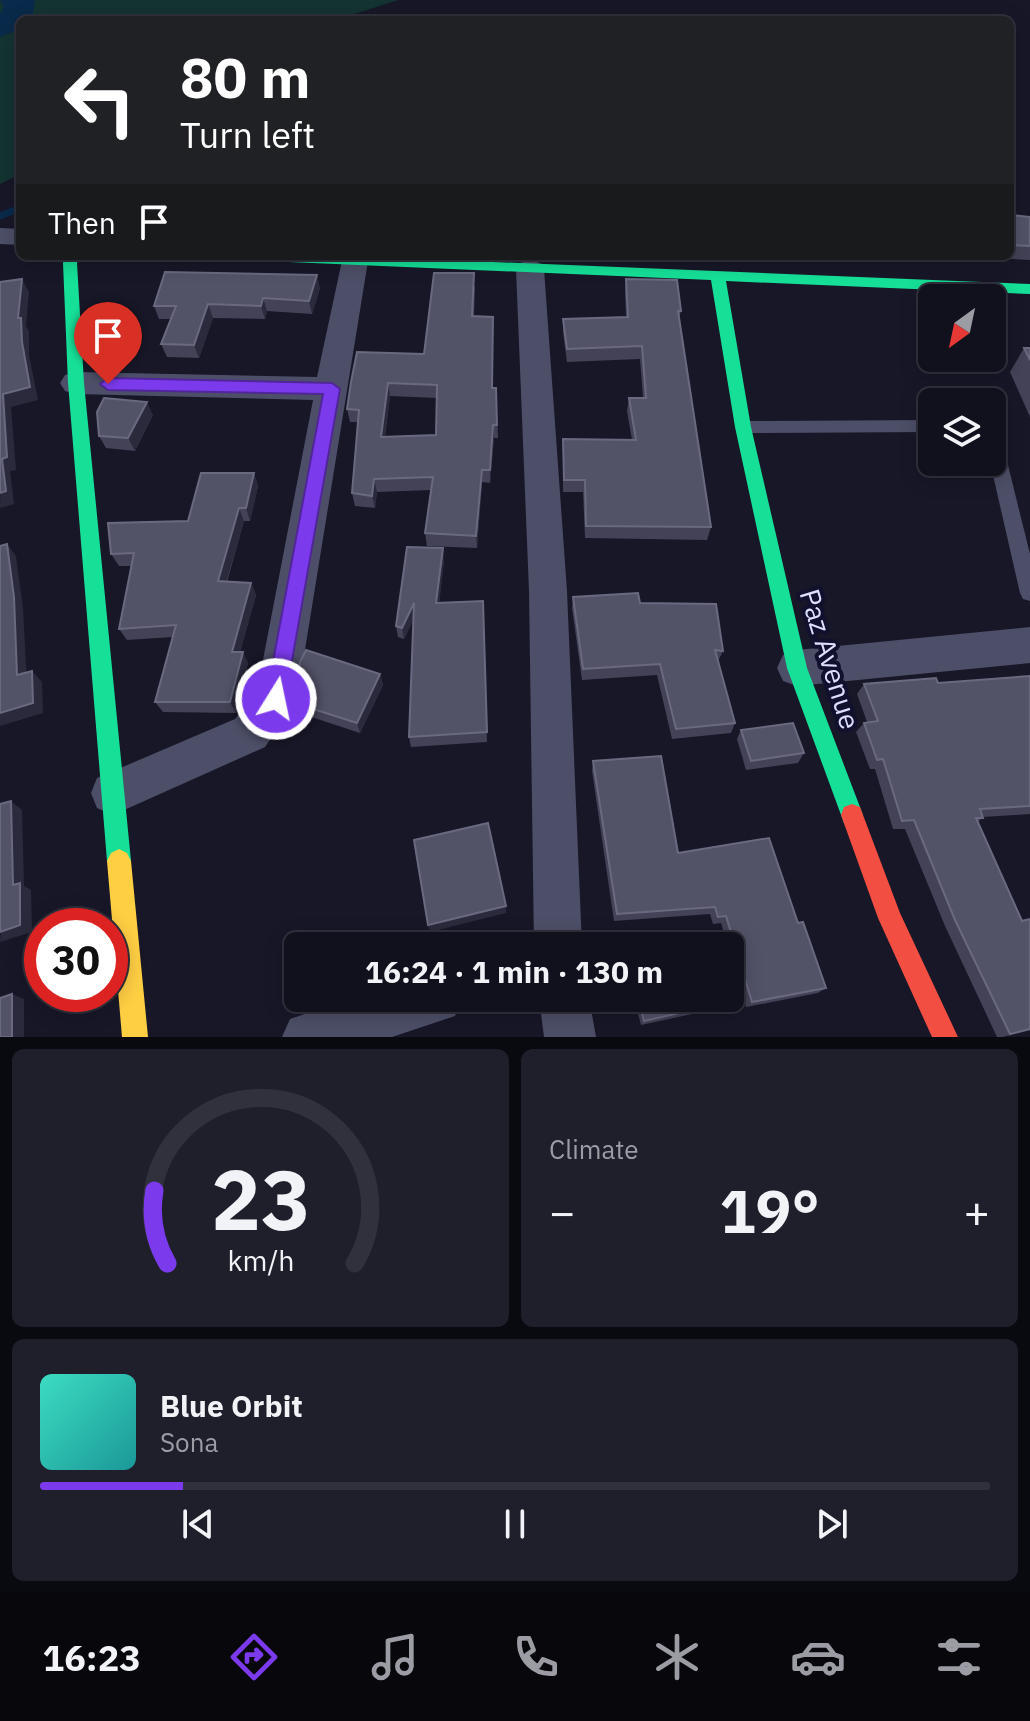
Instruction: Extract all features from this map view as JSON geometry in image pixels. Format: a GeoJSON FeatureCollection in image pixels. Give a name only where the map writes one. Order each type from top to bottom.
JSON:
{"type":"FeatureCollection","features":[{"type":"Feature","properties":{"kind":"street"},"geometry":{"type":"LineString","coordinates":[[71,260],[76,383],[135,1037]]}},
{"type":"Feature","properties":{"kind":"street"},"geometry":{"type":"LineString","coordinates":[[332,260],[1030,289]]}},
{"type":"Feature","properties":{"kind":"street"},"geometry":{"type":"LineString","coordinates":[[113,793],[250,733],[276,699],[354,261]]}},
{"type":"Feature","properties":{"kind":"street"},"geometry":{"type":"LineString","coordinates":[[530,269],[548,591],[558,932]]}},
{"type":"Feature","properties":{"kind":"street","name":"Paz Avenue"},"geometry":{"type":"LineString","coordinates":[[718,278],[743,427],[797,668],[890,918],[945,1037]]}},
{"type":"Feature","properties":{"kind":"street"},"geometry":{"type":"LineString","coordinates":[[76,383],[332,389]]}},
{"type":"Feature","properties":{"kind":"street"},"geometry":{"type":"LineString","coordinates":[[797,668],[1030,645]]}},
{"type":"Feature","properties":{"kind":"street"},"geometry":{"type":"LineString","coordinates":[[308,1037],[391,1012]]}},
{"type":"Feature","properties":{"kind":"street"},"geometry":{"type":"LineString","coordinates":[[566,1012],[570,1037]]}},
{"type":"Feature","properties":{"kind":"lane"},"geometry":{"type":"LineString","coordinates":[[743,427],[918,426]]}},
{"type":"Feature","properties":{"kind":"lane"},"geometry":{"type":"LineString","coordinates":[[1002,476],[1030,593]]}},
{"type":"Feature","properties":{"kind":"green space"},"geometry":{"type":"Polygon","coordinates":[[[0,0],[398,0],[348,16],[16,16],[16,176],[0,184],[0,0]]]}},
{"type":"Feature","properties":{"kind":"building"},"geometry":{"type":"Polygon","coordinates":[[[1014,215],[1030,217],[1030,246],[1014,245],[1014,215]]]}},
{"type":"Feature","properties":{"kind":"building"},"geometry":{"type":"Polygon","coordinates":[[[165,272],[317,275],[309,301],[263,298],[261,306],[208,304],[194,345],[161,344],[176,306],[154,306],[165,272]]]}},
{"type":"Feature","properties":{"kind":"building"},"geometry":{"type":"Polygon","coordinates":[[[434,273],[474,273],[472,316],[493,317],[492,388],[496,388],[497,425],[493,425],[490,470],[482,470],[476,536],[425,533],[433,477],[374,479],[372,496],[352,493],[359,410],[347,409],[357,352],[424,354],[434,273]],[[388,383],[381,437],[436,435],[437,385],[388,383]]]}},
{"type":"Feature","properties":{"kind":"building"},"geometry":{"type":"Polygon","coordinates":[[[22,279],[18,318],[21,318],[30,387],[3,394],[7,457],[2,459],[6,491],[0,493],[0,282],[22,279]]]}},
{"type":"Feature","properties":{"kind":"building"},"geometry":{"type":"Polygon","coordinates":[[[626,279],[677,280],[681,311],[678,311],[711,527],[586,526],[585,480],[564,480],[563,439],[636,440],[629,398],[646,398],[642,346],[567,349],[563,319],[628,317],[626,279]]]}},
{"type":"Feature","properties":{"kind":"building"},"geometry":{"type":"Polygon","coordinates":[[[104,398],[147,402],[128,438],[99,436],[97,412],[104,398]]]}},
{"type":"Feature","properties":{"kind":"building"},"geometry":{"type":"Polygon","coordinates":[[[201,473],[254,473],[246,508],[239,508],[218,581],[251,583],[232,652],[243,652],[230,702],[155,702],[176,625],[119,629],[134,553],[111,554],[108,523],[188,521],[201,473]]]}},
{"type":"Feature","properties":{"kind":"building"},"geometry":{"type":"Polygon","coordinates":[[[7,544],[14,597],[17,675],[32,671],[33,703],[0,713],[0,546],[7,544]]]}},
{"type":"Feature","properties":{"kind":"building"},"geometry":{"type":"Polygon","coordinates":[[[407,547],[443,548],[436,603],[483,601],[487,732],[409,737],[414,603],[402,628],[396,626],[407,547]]]}},
{"type":"Feature","properties":{"kind":"building"},"geometry":{"type":"Polygon","coordinates":[[[638,593],[640,603],[716,604],[723,651],[715,650],[735,723],[676,729],[660,664],[583,669],[573,597],[638,593]]]}},
{"type":"Feature","properties":{"kind":"building"},"geometry":{"type":"Polygon","coordinates":[[[306,650],[380,674],[357,723],[288,701],[295,689],[300,662],[306,650]]]}},
{"type":"Feature","properties":{"kind":"building"},"geometry":{"type":"Polygon","coordinates":[[[1030,676],[1030,806],[980,809],[983,818],[976,818],[1022,921],[1030,919],[1030,1029],[1010,1034],[955,920],[914,820],[902,821],[883,759],[877,760],[864,723],[878,721],[864,684],[936,678],[938,683],[1030,676]]]}},
{"type":"Feature","properties":{"kind":"building"},"geometry":{"type":"Polygon","coordinates":[[[793,723],[804,753],[751,761],[741,730],[793,723]]]}},
{"type":"Feature","properties":{"kind":"building"},"geometry":{"type":"Polygon","coordinates":[[[661,756],[678,853],[769,838],[798,923],[803,922],[826,988],[752,1002],[744,976],[744,932],[731,932],[726,916],[718,917],[715,907],[617,914],[593,761],[661,756]]]}},
{"type":"Feature","properties":{"kind":"building"},"geometry":{"type":"Polygon","coordinates":[[[11,801],[13,885],[20,883],[20,925],[0,932],[0,804],[11,801]]]}},
{"type":"Feature","properties":{"kind":"building"},"geometry":{"type":"Polygon","coordinates":[[[488,823],[506,906],[428,925],[414,840],[488,823]]]}},
{"type":"Feature","properties":{"kind":"building"},"geometry":{"type":"Polygon","coordinates":[[[12,994],[12,1037],[0,1037],[0,998],[12,994]]]}},
{"type":"Feature","properties":{"kind":"building"},"geometry":{"type":"Polygon","coordinates":[[[642,1012],[684,1012],[644,1021],[642,1012]]]}},
{"type":"Feature","properties":{"kind":"waterway"},"geometry":{"type":"LineString","coordinates":[[14,0],[21,2],[19,16]]}},
{"type":"Feature","properties":{"kind":"waterway"},"geometry":{"type":"LineString","coordinates":[[0,27],[16,18]]}},
{"type":"Feature","properties":{"kind":"waterway"},"geometry":{"type":"LineString","coordinates":[[0,216],[16,210]]}},
{"type":"Feature","properties":{"kind":"traffic: fast"},"geometry":{"type":"LineString","coordinates":[[71,260],[76,383],[119,861]]}},
{"type":"Feature","properties":{"kind":"traffic: fast"},"geometry":{"type":"LineString","coordinates":[[338,260],[1030,289]]}},
{"type":"Feature","properties":{"kind":"traffic: fast"},"geometry":{"type":"LineString","coordinates":[[718,278],[743,427],[797,668],[852,815]]}},
{"type":"Feature","properties":{"kind":"traffic: slow"},"geometry":{"type":"LineString","coordinates":[[119,861],[135,1037]]}},
{"type":"Feature","properties":{"kind":"traffic: jam"},"geometry":{"type":"LineString","coordinates":[[852,815],[890,918],[945,1037]]}},
{"type":"Feature","properties":{"kind":"route"},"geometry":{"type":"LineString","coordinates":[[108,384],[332,389],[276,699]]}}]}
